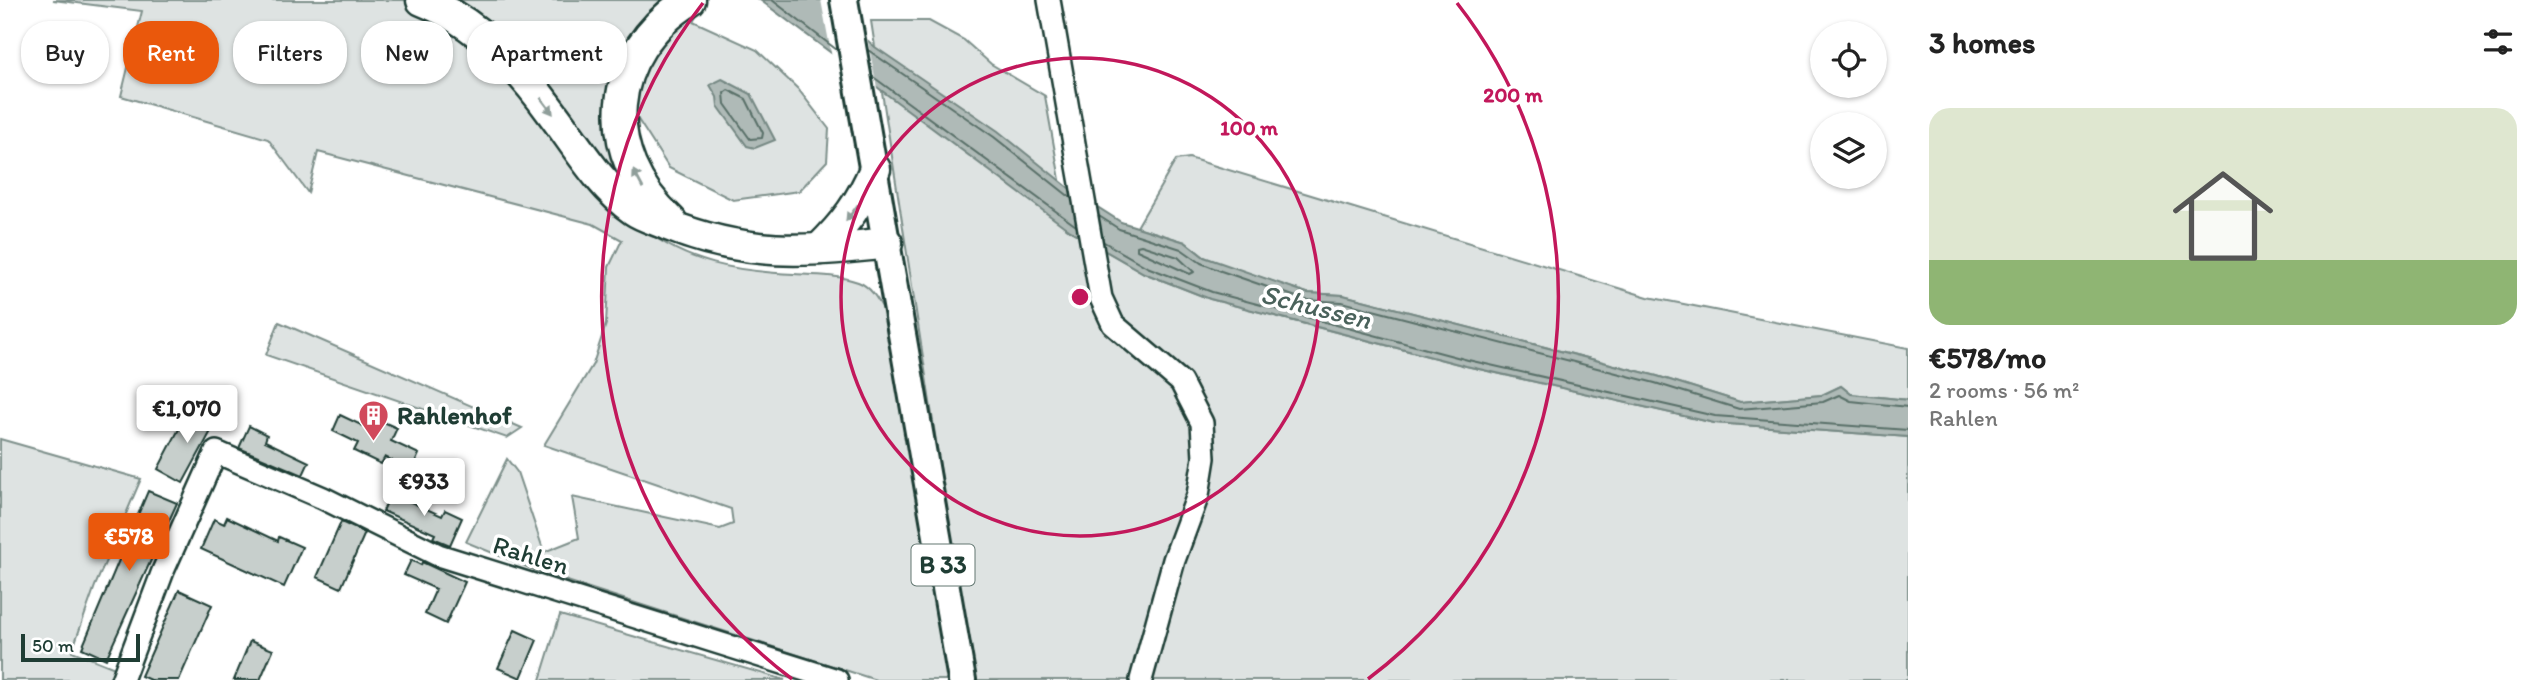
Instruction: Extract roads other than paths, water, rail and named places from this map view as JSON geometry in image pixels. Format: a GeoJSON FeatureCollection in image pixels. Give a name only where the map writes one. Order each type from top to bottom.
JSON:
{"type":"FeatureCollection","features":[{"type":"Feature","properties":{"kind":"highway"},"geometry":{"type":"LineString","coordinates":[[422,0],[469,26],[504,54],[608,185],[635,211],[710,241],[743,248],[819,249],[887,243]]}},
{"type":"Feature","properties":{"kind":"highway"},"geometry":{"type":"LineString","coordinates":[[681,230],[651,203],[634,173],[622,136],[619,96],[629,64],[644,39],[668,14],[690,0]]}},
{"type":"Feature","properties":{"kind":"highway"},"geometry":{"type":"LineString","coordinates":[[819,249],[844,225],[860,202],[875,169]]}},
{"type":"Feature","properties":{"kind":"main road","name":"B 33"},"geometry":{"type":"LineString","coordinates":[[844,0],[962,680]]}},
{"type":"Feature","properties":{"kind":"street"},"geometry":{"type":"LineString","coordinates":[[1049,0],[1098,284],[1113,324],[1181,382],[1202,423],[1204,458],[1198,495],[1174,560],[1141,680]]}},
{"type":"Feature","properties":{"kind":"street","name":"Rahlen"},"geometry":{"type":"LineString","coordinates":[[122,680],[163,571],[216,452],[323,498],[438,555],[837,680]]}},
{"type":"Feature","properties":{"kind":"water","name":"Schussen"},"geometry":{"type":"Polygon","coordinates":[[[760,0],[821,0],[875,47],[998,131],[1074,192],[1121,222],[1185,242],[1204,257],[1307,293],[1343,295],[1657,376],[1740,402],[1822,395],[1841,386],[1851,394],[1908,400],[1908,437],[1714,423],[1466,366],[1210,299],[1144,273],[1069,230],[760,0]]]}},
{"type":"Feature","properties":{"kind":"water"},"geometry":{"type":"Polygon","coordinates":[[[722,79],[751,94],[775,140],[755,148],[747,146],[718,106],[717,97],[710,85],[722,79]]]}},
{"type":"Feature","properties":{"kind":"place","name":"Rahlenhof"},"geometry":{"type":"Point","coordinates":[374,442]}}]}
